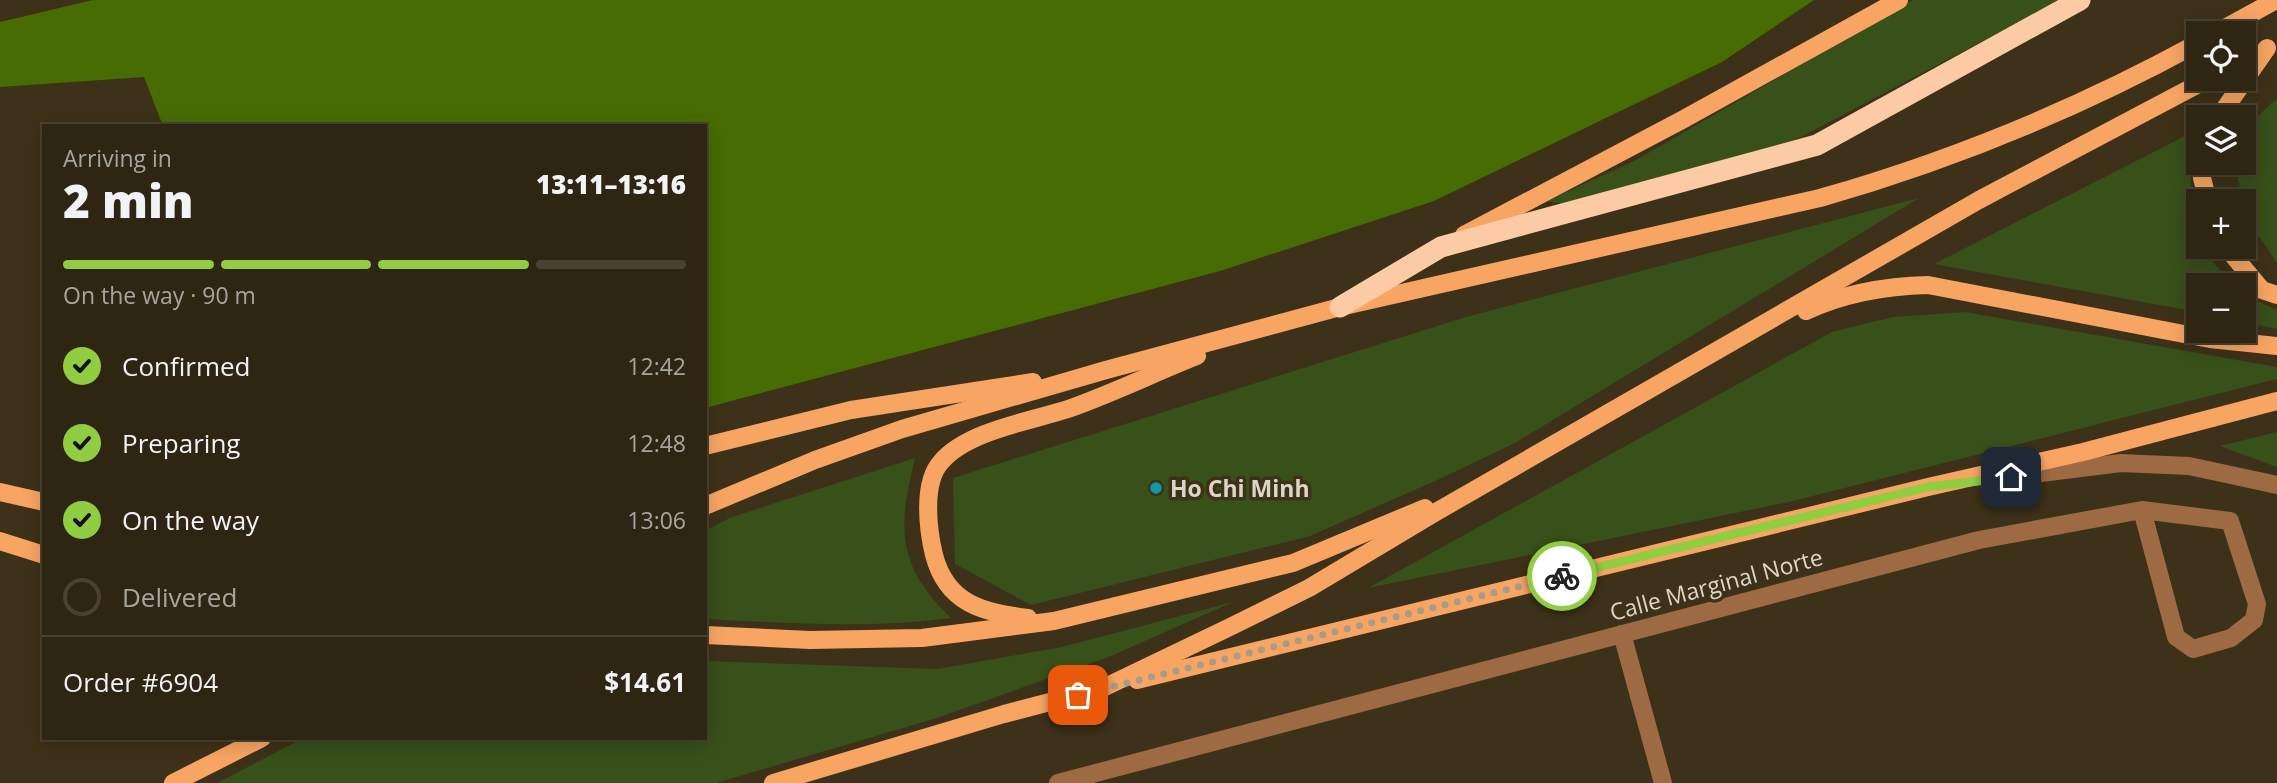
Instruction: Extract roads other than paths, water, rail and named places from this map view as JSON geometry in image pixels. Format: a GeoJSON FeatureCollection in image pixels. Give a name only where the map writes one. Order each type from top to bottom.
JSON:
{"type":"FeatureCollection","features":[{"type":"Feature","properties":{"kind":"highway"},"geometry":{"type":"LineString","coordinates":[[1340,307],[1441,247],[1816,145],[2080,0]]}},
{"type":"Feature","properties":{"kind":"main road"},"geometry":{"type":"LineString","coordinates":[[1441,247],[1682,120],[1899,0]]}},
{"type":"Feature","properties":{"kind":"main road"},"geometry":{"type":"LineString","coordinates":[[2239,21],[2276,0]]}},
{"type":"Feature","properties":{"kind":"main road"},"geometry":{"type":"LineString","coordinates":[[2256,54],[2272,45]]}},
{"type":"Feature","properties":{"kind":"main road"},"geometry":{"type":"LineString","coordinates":[[2228,105],[2272,45]]}},
{"type":"Feature","properties":{"kind":"main road"},"geometry":{"type":"LineString","coordinates":[[707,505],[815,460],[889,434],[1106,370],[1340,307],[1820,198],[1896,177],[2123,84],[2186,50]]}},
{"type":"Feature","properties":{"kind":"main road"},"geometry":{"type":"LineString","coordinates":[[1103,688],[1309,588],[1979,200],[2186,91]]}},
{"type":"Feature","properties":{"kind":"main road"},"geometry":{"type":"LineString","coordinates":[[2236,259],[2262,290],[2277,295]]}},
{"type":"Feature","properties":{"kind":"main road"},"geometry":{"type":"LineString","coordinates":[[1707,356],[1829,300],[1889,286],[1928,285],[2210,339],[2277,346]]}},
{"type":"Feature","properties":{"kind":"main road"},"geometry":{"type":"LineString","coordinates":[[1054,621],[991,613],[958,598],[938,570],[928,532],[928,500],[940,462],[970,441],[1069,408],[1261,330]]}},
{"type":"Feature","properties":{"kind":"main road"},"geometry":{"type":"LineString","coordinates":[[707,446],[851,410],[1106,370]]}},
{"type":"Feature","properties":{"kind":"main road"},"geometry":{"type":"LineString","coordinates":[[773,783],[1004,713],[1928,487],[2083,452],[2277,401]]}},
{"type":"Feature","properties":{"kind":"main road"},"geometry":{"type":"LineString","coordinates":[[707,635],[810,640],[922,638],[1054,621],[1293,563],[1490,481]]}},
{"type":"Feature","properties":{"kind":"main road"},"geometry":{"type":"LineString","coordinates":[[2,493],[42,502]]}},
{"type":"Feature","properties":{"kind":"main road"},"geometry":{"type":"LineString","coordinates":[[0,541],[42,554]]}},
{"type":"Feature","properties":{"kind":"main road"},"geometry":{"type":"LineString","coordinates":[[173,783],[258,740]]}},
{"type":"Feature","properties":{"kind":"street"},"geometry":{"type":"LineString","coordinates":[[1928,487],[2121,463],[2189,466],[2277,485]]}},
{"type":"Feature","properties":{"kind":"street","name":"Calle Marginal Norte"},"geometry":{"type":"LineString","coordinates":[[1058,783],[1979,540],[2142,510],[2230,521],[2256,604],[2254,620],[2231,638],[2193,649],[2176,637],[2142,510]]}},
{"type":"Feature","properties":{"kind":"street"},"geometry":{"type":"LineString","coordinates":[[1622,634],[1663,783]]}},
{"type":"Feature","properties":{"kind":"place","name":"Ho Chi Minh"},"geometry":{"type":"Point","coordinates":[1156,488]}}]}
